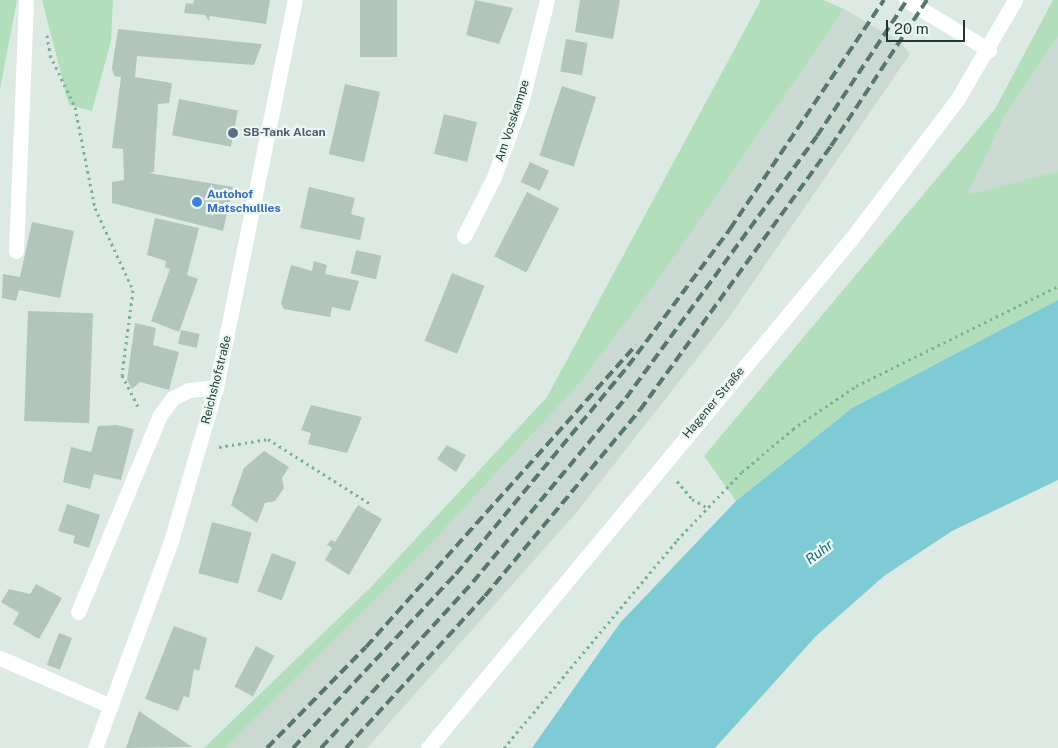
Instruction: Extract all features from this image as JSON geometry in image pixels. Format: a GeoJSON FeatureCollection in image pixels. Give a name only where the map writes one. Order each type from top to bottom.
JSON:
{"type":"FeatureCollection","features":[{"type":"Feature","properties":{"kind":"street"},"geometry":{"type":"LineString","coordinates":[[16,251],[26,0]]}},
{"type":"Feature","properties":{"kind":"street","name":"Reichshofstraße"},"geometry":{"type":"LineString","coordinates":[[94,748],[111,706],[199,451],[216,387],[295,0]]}},
{"type":"Feature","properties":{"kind":"street","name":"Am Vosskampe"},"geometry":{"type":"LineString","coordinates":[[464,236],[494,177],[521,103],[547,0]]}},
{"type":"Feature","properties":{"kind":"street"},"geometry":{"type":"LineString","coordinates":[[906,0],[989,50]]}},
{"type":"Feature","properties":{"kind":"street","name":"Hagener Straße"},"geometry":{"type":"LineString","coordinates":[[428,748],[851,239],[957,100],[989,50],[1015,0]]}},
{"type":"Feature","properties":{"kind":"street"},"geometry":{"type":"LineString","coordinates":[[78,612],[160,415],[173,398],[189,390],[216,387]]}},
{"type":"Feature","properties":{"kind":"street"},"geometry":{"type":"LineString","coordinates":[[0,658],[111,706]]}},
{"type":"Feature","properties":{"kind":"path"},"geometry":{"type":"LineString","coordinates":[[46,29],[50,55],[75,107],[95,208],[134,290],[125,386],[140,410],[160,415]]}},
{"type":"Feature","properties":{"kind":"path"},"geometry":{"type":"LineString","coordinates":[[504,748],[708,508],[793,429],[856,386],[1058,286]]}},
{"type":"Feature","properties":{"kind":"path"},"geometry":{"type":"LineString","coordinates":[[199,451],[268,439],[369,503]]}},
{"type":"Feature","properties":{"kind":"path"},"geometry":{"type":"LineString","coordinates":[[663,464],[692,499],[708,508]]}},
{"type":"Feature","properties":{"kind":"shaded area"},"geometry":{"type":"Polygon","coordinates":[[[844,9],[901,42],[910,54],[728,319],[576,513],[367,748],[225,748],[435,539],[579,384],[666,269],[844,9]]]}},
{"type":"Feature","properties":{"kind":"shaded area"},"geometry":{"type":"Polygon","coordinates":[[[1058,37],[1058,171],[966,196],[1005,115],[1058,37]]]}},
{"type":"Feature","properties":{"kind":"green space"},"geometry":{"type":"Polygon","coordinates":[[[0,0],[17,0],[0,89],[0,0]]]}},
{"type":"Feature","properties":{"kind":"green space"},"geometry":{"type":"Polygon","coordinates":[[[42,0],[113,0],[111,41],[92,111],[69,105],[42,0]]]}},
{"type":"Feature","properties":{"kind":"green space"},"geometry":{"type":"Polygon","coordinates":[[[761,0],[823,0],[844,9],[666,269],[579,384],[435,539],[225,748],[204,748],[372,586],[547,397],[761,0]]]}},
{"type":"Feature","properties":{"kind":"green space"},"geometry":{"type":"Polygon","coordinates":[[[1053,0],[1058,0],[1058,37],[1005,115],[967,195],[1058,171],[1058,300],[852,408],[736,501],[704,456],[995,109],[1053,0]]]}},
{"type":"Feature","properties":{"kind":"water","name":"Ruhr"},"geometry":{"type":"Polygon","coordinates":[[[1058,300],[1058,480],[952,531],[884,576],[816,636],[715,748],[532,748],[620,623],[736,501],[852,408],[1058,300]]]}},
{"type":"Feature","properties":{"kind":"building"},"geometry":{"type":"Polygon","coordinates":[[[194,0],[270,0],[266,24],[210,16],[209,21],[205,15],[184,13],[186,3],[193,4],[194,0]]]}},
{"type":"Feature","properties":{"kind":"building"},"geometry":{"type":"Polygon","coordinates":[[[360,0],[397,0],[397,57],[360,57],[360,0]]]}},
{"type":"Feature","properties":{"kind":"building"},"geometry":{"type":"Polygon","coordinates":[[[475,0],[513,8],[499,44],[466,35],[475,0]]]}},
{"type":"Feature","properties":{"kind":"building"},"geometry":{"type":"Polygon","coordinates":[[[580,0],[620,0],[613,39],[575,32],[580,0]]]}},
{"type":"Feature","properties":{"kind":"building"},"geometry":{"type":"Polygon","coordinates":[[[118,29],[262,44],[254,65],[137,56],[135,77],[172,83],[169,103],[158,104],[154,172],[149,173],[233,187],[223,231],[112,203],[112,182],[124,180],[123,149],[112,148],[121,77],[114,76],[112,68],[118,29]]]}},
{"type":"Feature","properties":{"kind":"building"},"geometry":{"type":"Polygon","coordinates":[[[566,39],[588,43],[582,75],[560,71],[566,39]]]}},
{"type":"Feature","properties":{"kind":"building"},"geometry":{"type":"Polygon","coordinates":[[[345,84],[380,92],[364,162],[329,154],[345,84]]]}},
{"type":"Feature","properties":{"kind":"building"},"geometry":{"type":"Polygon","coordinates":[[[562,86],[596,97],[574,167],[539,155],[562,86]]]}},
{"type":"Feature","properties":{"kind":"building"},"geometry":{"type":"Polygon","coordinates":[[[179,99],[238,110],[231,147],[172,135],[179,99]]]}},
{"type":"Feature","properties":{"kind":"building"},"geometry":{"type":"Polygon","coordinates":[[[444,114],[477,122],[467,162],[434,154],[444,114]]]}},
{"type":"Feature","properties":{"kind":"building"},"geometry":{"type":"Polygon","coordinates":[[[530,162],[549,171],[540,191],[521,182],[530,162]]]}},
{"type":"Feature","properties":{"kind":"building"},"geometry":{"type":"Polygon","coordinates":[[[309,187],[355,198],[351,214],[365,218],[360,240],[300,228],[309,187]]]}},
{"type":"Feature","properties":{"kind":"building"},"geometry":{"type":"Polygon","coordinates":[[[527,192],[559,208],[526,272],[494,256],[527,192]]]}},
{"type":"Feature","properties":{"kind":"building"},"geometry":{"type":"Polygon","coordinates":[[[155,218],[199,228],[187,275],[198,279],[179,332],[151,321],[170,269],[165,267],[166,261],[147,255],[155,218]]]}},
{"type":"Feature","properties":{"kind":"building"},"geometry":{"type":"Polygon","coordinates":[[[32,222],[74,231],[60,298],[19,290],[16,301],[2,298],[3,274],[20,277],[32,222]]]}},
{"type":"Feature","properties":{"kind":"building"},"geometry":{"type":"Polygon","coordinates":[[[356,250],[381,256],[376,279],[351,273],[356,250]]]}},
{"type":"Feature","properties":{"kind":"building"},"geometry":{"type":"Polygon","coordinates":[[[314,261],[327,265],[325,274],[359,281],[350,311],[332,307],[330,317],[284,309],[281,303],[291,265],[312,271],[314,261]]]}},
{"type":"Feature","properties":{"kind":"building"},"geometry":{"type":"Polygon","coordinates":[[[452,273],[484,286],[457,354],[425,341],[452,273]]]}},
{"type":"Feature","properties":{"kind":"building"},"geometry":{"type":"Polygon","coordinates":[[[28,311],[93,313],[89,423],[24,421],[28,311]]]}},
{"type":"Feature","properties":{"kind":"building"},"geometry":{"type":"Polygon","coordinates":[[[135,323],[156,328],[153,345],[179,352],[169,390],[140,382],[132,389],[127,380],[135,323]]]}},
{"type":"Feature","properties":{"kind":"building"},"geometry":{"type":"Polygon","coordinates":[[[181,330],[200,334],[197,348],[178,344],[181,330]]]}},
{"type":"Feature","properties":{"kind":"building"},"geometry":{"type":"Polygon","coordinates":[[[311,405],[362,417],[347,453],[308,444],[311,433],[301,430],[311,405]]]}},
{"type":"Feature","properties":{"kind":"building"},"geometry":{"type":"Polygon","coordinates":[[[116,425],[134,429],[121,480],[94,474],[90,489],[63,482],[71,447],[91,452],[98,426],[116,425]]]}},
{"type":"Feature","properties":{"kind":"building"},"geometry":{"type":"Polygon","coordinates":[[[447,445],[466,455],[456,472],[437,459],[447,445]]]}},
{"type":"Feature","properties":{"kind":"building"},"geometry":{"type":"Polygon","coordinates":[[[264,451],[289,467],[282,478],[284,488],[275,501],[265,503],[257,523],[231,505],[244,468],[264,451]]]}},
{"type":"Feature","properties":{"kind":"building"},"geometry":{"type":"Polygon","coordinates":[[[67,504],[100,515],[89,548],[73,543],[75,536],[58,531],[67,504]]]}},
{"type":"Feature","properties":{"kind":"building"},"geometry":{"type":"Polygon","coordinates":[[[358,505],[382,519],[349,575],[325,560],[332,548],[327,545],[331,540],[335,542],[358,505]]]}},
{"type":"Feature","properties":{"kind":"building"},"geometry":{"type":"Polygon","coordinates":[[[212,522],[252,533],[238,584],[198,573],[212,522]]]}},
{"type":"Feature","properties":{"kind":"building"},"geometry":{"type":"Polygon","coordinates":[[[272,553],[296,562],[282,601],[257,591],[272,553]]]}},
{"type":"Feature","properties":{"kind":"building"},"geometry":{"type":"Polygon","coordinates":[[[36,584],[62,598],[39,639],[13,624],[19,613],[1,602],[9,589],[30,594],[36,584]]]}},
{"type":"Feature","properties":{"kind":"building"},"geometry":{"type":"Polygon","coordinates":[[[174,626],[207,638],[199,671],[194,669],[189,698],[184,696],[178,711],[145,699],[174,626]]]}},
{"type":"Feature","properties":{"kind":"building"},"geometry":{"type":"Polygon","coordinates":[[[59,633],[72,638],[60,670],[47,665],[59,633]]]}},
{"type":"Feature","properties":{"kind":"building"},"geometry":{"type":"Polygon","coordinates":[[[256,646],[275,656],[253,696],[234,687],[256,646]]]}},
{"type":"Feature","properties":{"kind":"building"},"geometry":{"type":"Polygon","coordinates":[[[139,711],[192,747],[126,748],[139,711]]]}},
{"type":"Feature","properties":{"kind":"railway"},"geometry":{"type":"LineString","coordinates":[[293,748],[456,574],[628,366],[730,229],[884,0]]}},
{"type":"Feature","properties":{"kind":"railway"},"geometry":{"type":"LineString","coordinates":[[321,748],[473,582],[626,398],[817,136],[907,0]]}},
{"type":"Feature","properties":{"kind":"railway"},"geometry":{"type":"LineString","coordinates":[[346,748],[485,596],[640,410],[831,146],[927,0]]}},
{"type":"Feature","properties":{"kind":"railway"},"geometry":{"type":"LineString","coordinates":[[267,748],[366,647],[636,345]]}},
{"type":"Feature","properties":{"kind":"place","name":"SB-Tank Alcan"},"geometry":{"type":"Point","coordinates":[233,133]}},
{"type":"Feature","properties":{"kind":"place","name":"Autohof Matschullies"},"geometry":{"type":"Point","coordinates":[197,202]}}]}
